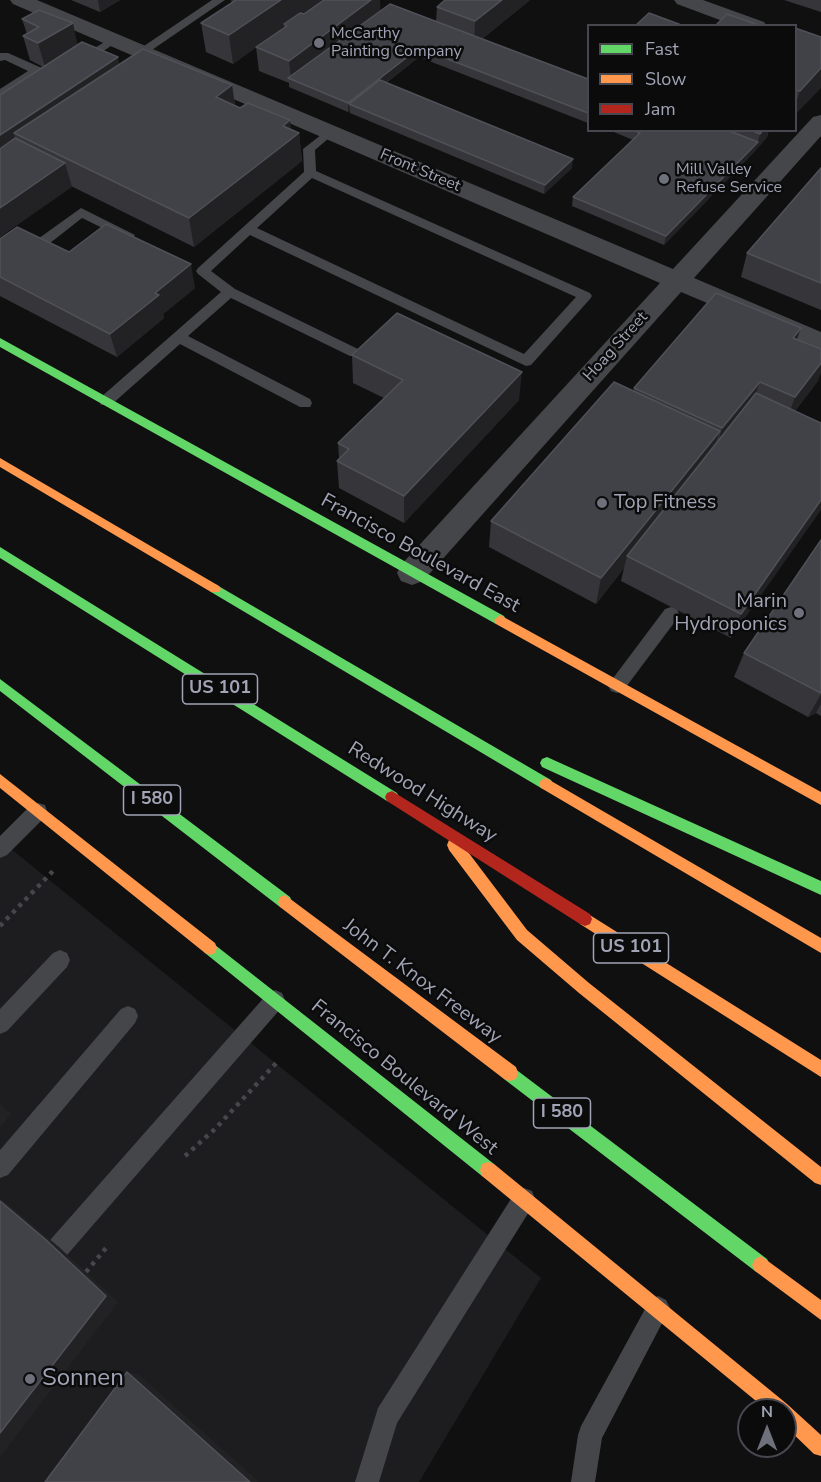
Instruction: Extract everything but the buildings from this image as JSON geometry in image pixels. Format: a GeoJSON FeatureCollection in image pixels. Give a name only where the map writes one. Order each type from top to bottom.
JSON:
{"type":"FeatureCollection","features":[{"type":"Feature","properties":{"kind":"main road","name":"Francisco Boulevard East"},"geometry":{"type":"LineString","coordinates":[[0,342],[821,799]]}},
{"type":"Feature","properties":{"kind":"main road"},"geometry":{"type":"LineString","coordinates":[[0,462],[821,946]]}},
{"type":"Feature","properties":{"kind":"main road","name":"Redwood Highway"},"geometry":{"type":"LineString","coordinates":[[0,552],[821,1069]]}},
{"type":"Feature","properties":{"kind":"main road","name":"John T. Knox Freeway"},"geometry":{"type":"LineString","coordinates":[[0,684],[821,1311]]}},
{"type":"Feature","properties":{"kind":"main road"},"geometry":{"type":"LineString","coordinates":[[386,689],[506,744]]}},
{"type":"Feature","properties":{"kind":"main road"},"geometry":{"type":"LineString","coordinates":[[538,759],[821,888]]}},
{"type":"Feature","properties":{"kind":"main road","name":"Francisco Boulevard West"},"geometry":{"type":"LineString","coordinates":[[0,780],[524,1199],[767,1398]]}},
{"type":"Feature","properties":{"kind":"main road"},"geometry":{"type":"LineString","coordinates":[[440,827],[522,935],[584,988],[821,1177]]}},
{"type":"Feature","properties":{"kind":"main road"},"geometry":{"type":"LineString","coordinates":[[797,1425],[821,1446]]}},
{"type":"Feature","properties":{"kind":"street"},"geometry":{"type":"LineString","coordinates":[[0,10],[18,0]]}},
{"type":"Feature","properties":{"kind":"street","name":"Front Street"},"geometry":{"type":"LineString","coordinates":[[18,0],[821,342]]}},
{"type":"Feature","properties":{"kind":"street"},"geometry":{"type":"LineString","coordinates":[[684,0],[751,24]]}},
{"type":"Feature","properties":{"kind":"street","name":"Hoag Street"},"geometry":{"type":"LineString","coordinates":[[412,573],[821,122]]}},
{"type":"Feature","properties":{"kind":"lane"},"geometry":{"type":"LineString","coordinates":[[142,52],[219,0]]}},
{"type":"Feature","properties":{"kind":"lane"},"geometry":{"type":"LineString","coordinates":[[0,58],[4,55],[54,78],[113,40]]}},
{"type":"Feature","properties":{"kind":"lane"},"geometry":{"type":"LineString","coordinates":[[0,94],[37,70]]}},
{"type":"Feature","properties":{"kind":"lane"},"geometry":{"type":"LineString","coordinates":[[330,132],[309,149],[310,173],[250,230],[197,268],[230,292],[355,353]]}},
{"type":"Feature","properties":{"kind":"lane"},"geometry":{"type":"LineString","coordinates":[[250,230],[526,361],[585,296],[310,173]]}},
{"type":"Feature","properties":{"kind":"lane"},"geometry":{"type":"LineString","coordinates":[[40,244],[81,212],[142,242]]}},
{"type":"Feature","properties":{"kind":"lane"},"geometry":{"type":"LineString","coordinates":[[106,401],[177,336],[230,292]]}},
{"type":"Feature","properties":{"kind":"lane"},"geometry":{"type":"LineString","coordinates":[[177,336],[305,403]]}},
{"type":"Feature","properties":{"kind":"lane"},"geometry":{"type":"LineString","coordinates":[[617,686],[671,614]]}},
{"type":"Feature","properties":{"kind":"lane"},"geometry":{"type":"LineString","coordinates":[[0,849],[38,811]]}},
{"type":"Feature","properties":{"kind":"lane"},"geometry":{"type":"LineString","coordinates":[[0,1024],[60,960]]}},
{"type":"Feature","properties":{"kind":"lane"},"geometry":{"type":"LineString","coordinates":[[59,1247],[275,1000]]}},
{"type":"Feature","properties":{"kind":"lane"},"geometry":{"type":"LineString","coordinates":[[0,1167],[128,1016]]}},
{"type":"Feature","properties":{"kind":"lane"},"geometry":{"type":"LineString","coordinates":[[367,1482],[387,1417],[524,1199]]}},
{"type":"Feature","properties":{"kind":"lane"},"geometry":{"type":"LineString","coordinates":[[583,1482],[590,1435],[658,1308]]}},
{"type":"Feature","properties":{"kind":"path"},"geometry":{"type":"LineString","coordinates":[[0,926],[54,870]]}},
{"type":"Feature","properties":{"kind":"path"},"geometry":{"type":"LineString","coordinates":[[179,1161],[215,1129],[279,1060]]}},
{"type":"Feature","properties":{"kind":"path"},"geometry":{"type":"LineString","coordinates":[[86,1272],[107,1246]]}},
{"type":"Feature","properties":{"kind":"shaded area"},"geometry":{"type":"Polygon","coordinates":[[[0,840],[541,1278],[419,1482],[0,1482],[0,840]]]}},
{"type":"Feature","properties":{"kind":"traffic: fast"},"geometry":{"type":"LineString","coordinates":[[0,342],[500,620]]}},
{"type":"Feature","properties":{"kind":"traffic: fast"},"geometry":{"type":"LineString","coordinates":[[0,552],[392,797]]}},
{"type":"Feature","properties":{"kind":"traffic: fast"},"geometry":{"type":"LineString","coordinates":[[215,589],[546,784]]}},
{"type":"Feature","properties":{"kind":"traffic: fast"},"geometry":{"type":"LineString","coordinates":[[0,684],[285,902]]}},
{"type":"Feature","properties":{"kind":"traffic: fast"},"geometry":{"type":"LineString","coordinates":[[547,763],[821,888]]}},
{"type":"Feature","properties":{"kind":"traffic: fast"},"geometry":{"type":"LineString","coordinates":[[210,948],[488,1170]]}},
{"type":"Feature","properties":{"kind":"traffic: fast"},"geometry":{"type":"LineString","coordinates":[[510,1073],[761,1265]]}},
{"type":"Feature","properties":{"kind":"traffic: slow"},"geometry":{"type":"LineString","coordinates":[[0,462],[215,589]]}},
{"type":"Feature","properties":{"kind":"traffic: slow"},"geometry":{"type":"LineString","coordinates":[[500,620],[821,799]]}},
{"type":"Feature","properties":{"kind":"traffic: slow"},"geometry":{"type":"LineString","coordinates":[[0,780],[210,948]]}},
{"type":"Feature","properties":{"kind":"traffic: slow"},"geometry":{"type":"LineString","coordinates":[[546,784],[821,946]]}},
{"type":"Feature","properties":{"kind":"traffic: slow"},"geometry":{"type":"LineString","coordinates":[[454,845],[522,935],[584,988],[821,1177]]}},
{"type":"Feature","properties":{"kind":"traffic: slow"},"geometry":{"type":"LineString","coordinates":[[285,902],[510,1073]]}},
{"type":"Feature","properties":{"kind":"traffic: slow"},"geometry":{"type":"LineString","coordinates":[[585,919],[821,1069]]}},
{"type":"Feature","properties":{"kind":"traffic: slow"},"geometry":{"type":"LineString","coordinates":[[488,1170],[766,1398]]}},
{"type":"Feature","properties":{"kind":"traffic: slow"},"geometry":{"type":"LineString","coordinates":[[761,1265],[821,1311]]}},
{"type":"Feature","properties":{"kind":"traffic: slow"},"geometry":{"type":"LineString","coordinates":[[797,1425],[821,1447]]}},
{"type":"Feature","properties":{"kind":"traffic: jam"},"geometry":{"type":"LineString","coordinates":[[392,797],[585,919]]}},
{"type":"Feature","properties":{"kind":"place","name":"McCarthy Painting Company"},"geometry":{"type":"Point","coordinates":[319,43]}},
{"type":"Feature","properties":{"kind":"place","name":"Mill Valley Refuse Service"},"geometry":{"type":"Point","coordinates":[664,179]}},
{"type":"Feature","properties":{"kind":"place","name":"Top Fitness"},"geometry":{"type":"Point","coordinates":[602,503]}},
{"type":"Feature","properties":{"kind":"place","name":"Marin Hydroponics"},"geometry":{"type":"Point","coordinates":[799,613]}},
{"type":"Feature","properties":{"kind":"place","name":"Sonnen"},"geometry":{"type":"Point","coordinates":[30,1379]}}]}
